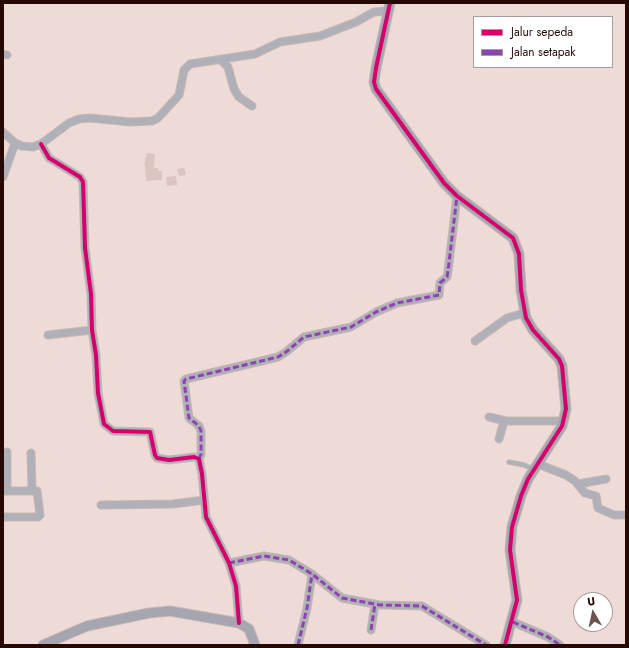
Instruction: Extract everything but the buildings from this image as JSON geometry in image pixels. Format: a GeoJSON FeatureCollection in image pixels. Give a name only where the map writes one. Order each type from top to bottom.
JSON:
{"type":"FeatureCollection","features":[{"type":"Feature","properties":{"kind":"street"},"geometry":{"type":"LineString","coordinates":[[3,132],[16,143],[28,147],[41,144],[69,123],[84,118],[130,122],[155,120],[179,95],[185,68],[190,64],[261,53],[280,42],[320,36],[356,22],[374,12],[388,7]]}},
{"type":"Feature","properties":{"kind":"street"},"geometry":{"type":"LineString","coordinates":[[388,7],[374,76],[376,89],[436,172],[457,196],[511,236],[516,242],[519,254],[524,313],[533,330],[561,362],[566,409],[564,421],[559,433],[536,467],[521,496],[510,539],[517,600],[513,622],[505,645]]}},
{"type":"Feature","properties":{"kind":"street"},"geometry":{"type":"LineString","coordinates":[[221,60],[228,67],[234,89],[239,97],[252,106]]}},
{"type":"Feature","properties":{"kind":"street"},"geometry":{"type":"LineString","coordinates":[[3,176],[16,143]]}},
{"type":"Feature","properties":{"kind":"street"},"geometry":{"type":"LineString","coordinates":[[41,144],[49,158],[80,177],[83,182],[84,242],[92,294],[92,330],[96,355],[98,393],[106,426],[113,431],[150,432],[154,455],[157,458],[169,460],[194,457],[199,459]]}},
{"type":"Feature","properties":{"kind":"street"},"geometry":{"type":"LineString","coordinates":[[239,623],[238,591],[229,563],[207,522],[199,459],[201,454],[201,431],[199,426],[189,418],[184,381],[186,379],[278,357],[306,336],[351,327],[376,312],[397,303],[439,295],[440,283],[447,277],[457,196]]}},
{"type":"Feature","properties":{"kind":"street"},"geometry":{"type":"LineString","coordinates":[[475,341],[506,318],[524,313]]}},
{"type":"Feature","properties":{"kind":"street"},"geometry":{"type":"LineString","coordinates":[[48,335],[92,330]]}},
{"type":"Feature","properties":{"kind":"street"},"geometry":{"type":"LineString","coordinates":[[489,417],[504,421],[564,421]]}},
{"type":"Feature","properties":{"kind":"street"},"geometry":{"type":"LineString","coordinates":[[499,439],[504,421]]}},
{"type":"Feature","properties":{"kind":"street"},"geometry":{"type":"LineString","coordinates":[[3,517],[39,516],[38,492],[32,490],[5,491],[7,452]]}},
{"type":"Feature","properties":{"kind":"street"},"geometry":{"type":"LineString","coordinates":[[31,453],[32,490]]}},
{"type":"Feature","properties":{"kind":"street"},"geometry":{"type":"LineString","coordinates":[[536,467],[566,475],[578,484],[585,493],[597,497],[598,508],[616,516],[626,515]]}},
{"type":"Feature","properties":{"kind":"street"},"geometry":{"type":"LineString","coordinates":[[578,484],[606,479]]}},
{"type":"Feature","properties":{"kind":"street"},"geometry":{"type":"LineString","coordinates":[[101,505],[173,504],[204,500]]}},
{"type":"Feature","properties":{"kind":"street"},"geometry":{"type":"LineString","coordinates":[[229,563],[257,557],[272,556],[289,560],[312,574],[342,598],[374,604],[422,606],[486,645]]}},
{"type":"Feature","properties":{"kind":"street"},"geometry":{"type":"LineString","coordinates":[[298,645],[307,608],[312,574]]}},
{"type":"Feature","properties":{"kind":"street"},"geometry":{"type":"LineString","coordinates":[[371,630],[374,604]]}},
{"type":"Feature","properties":{"kind":"street"},"geometry":{"type":"LineString","coordinates":[[42,645],[55,643],[79,628],[160,612],[179,612],[239,623],[249,629],[255,645]]}},
{"type":"Feature","properties":{"kind":"street"},"geometry":{"type":"LineString","coordinates":[[513,622],[554,640],[560,645]]}},
{"type":"Feature","properties":{"kind":"lane"},"geometry":{"type":"LineString","coordinates":[[509,462],[536,467]]}},
{"type":"Feature","properties":{"kind":"marked path"},"geometry":{"type":"LineString","coordinates":[[199,459],[201,454],[201,431],[199,426],[189,418],[184,381],[186,379],[278,357],[304,337],[351,327],[376,312],[397,303],[439,295],[440,283],[447,277],[457,196]]}},
{"type":"Feature","properties":{"kind":"marked path"},"geometry":{"type":"LineString","coordinates":[[229,563],[264,556],[289,560],[312,574],[342,598],[380,605],[422,606],[486,645]]}},
{"type":"Feature","properties":{"kind":"marked path"},"geometry":{"type":"LineString","coordinates":[[298,645],[307,608],[312,574]]}},
{"type":"Feature","properties":{"kind":"marked path"},"geometry":{"type":"LineString","coordinates":[[371,630],[375,604]]}},
{"type":"Feature","properties":{"kind":"marked path"},"geometry":{"type":"LineString","coordinates":[[513,622],[548,637],[560,645]]}},
{"type":"Feature","properties":{"kind":"cycle path"},"geometry":{"type":"LineString","coordinates":[[390,3],[376,68],[374,82],[376,89],[444,183],[457,196],[513,238],[519,254],[521,290],[526,318],[533,330],[559,359],[562,366],[566,409],[562,426],[528,479],[521,496],[512,527],[510,550],[517,600],[505,645]]}},
{"type":"Feature","properties":{"kind":"cycle path"},"geometry":{"type":"LineString","coordinates":[[41,144],[49,158],[80,177],[83,182],[85,248],[91,294],[92,330],[96,355],[98,393],[104,424],[113,431],[150,432],[157,458],[169,460],[194,457],[199,459],[206,517],[229,563],[236,586],[239,623]]}}]}
